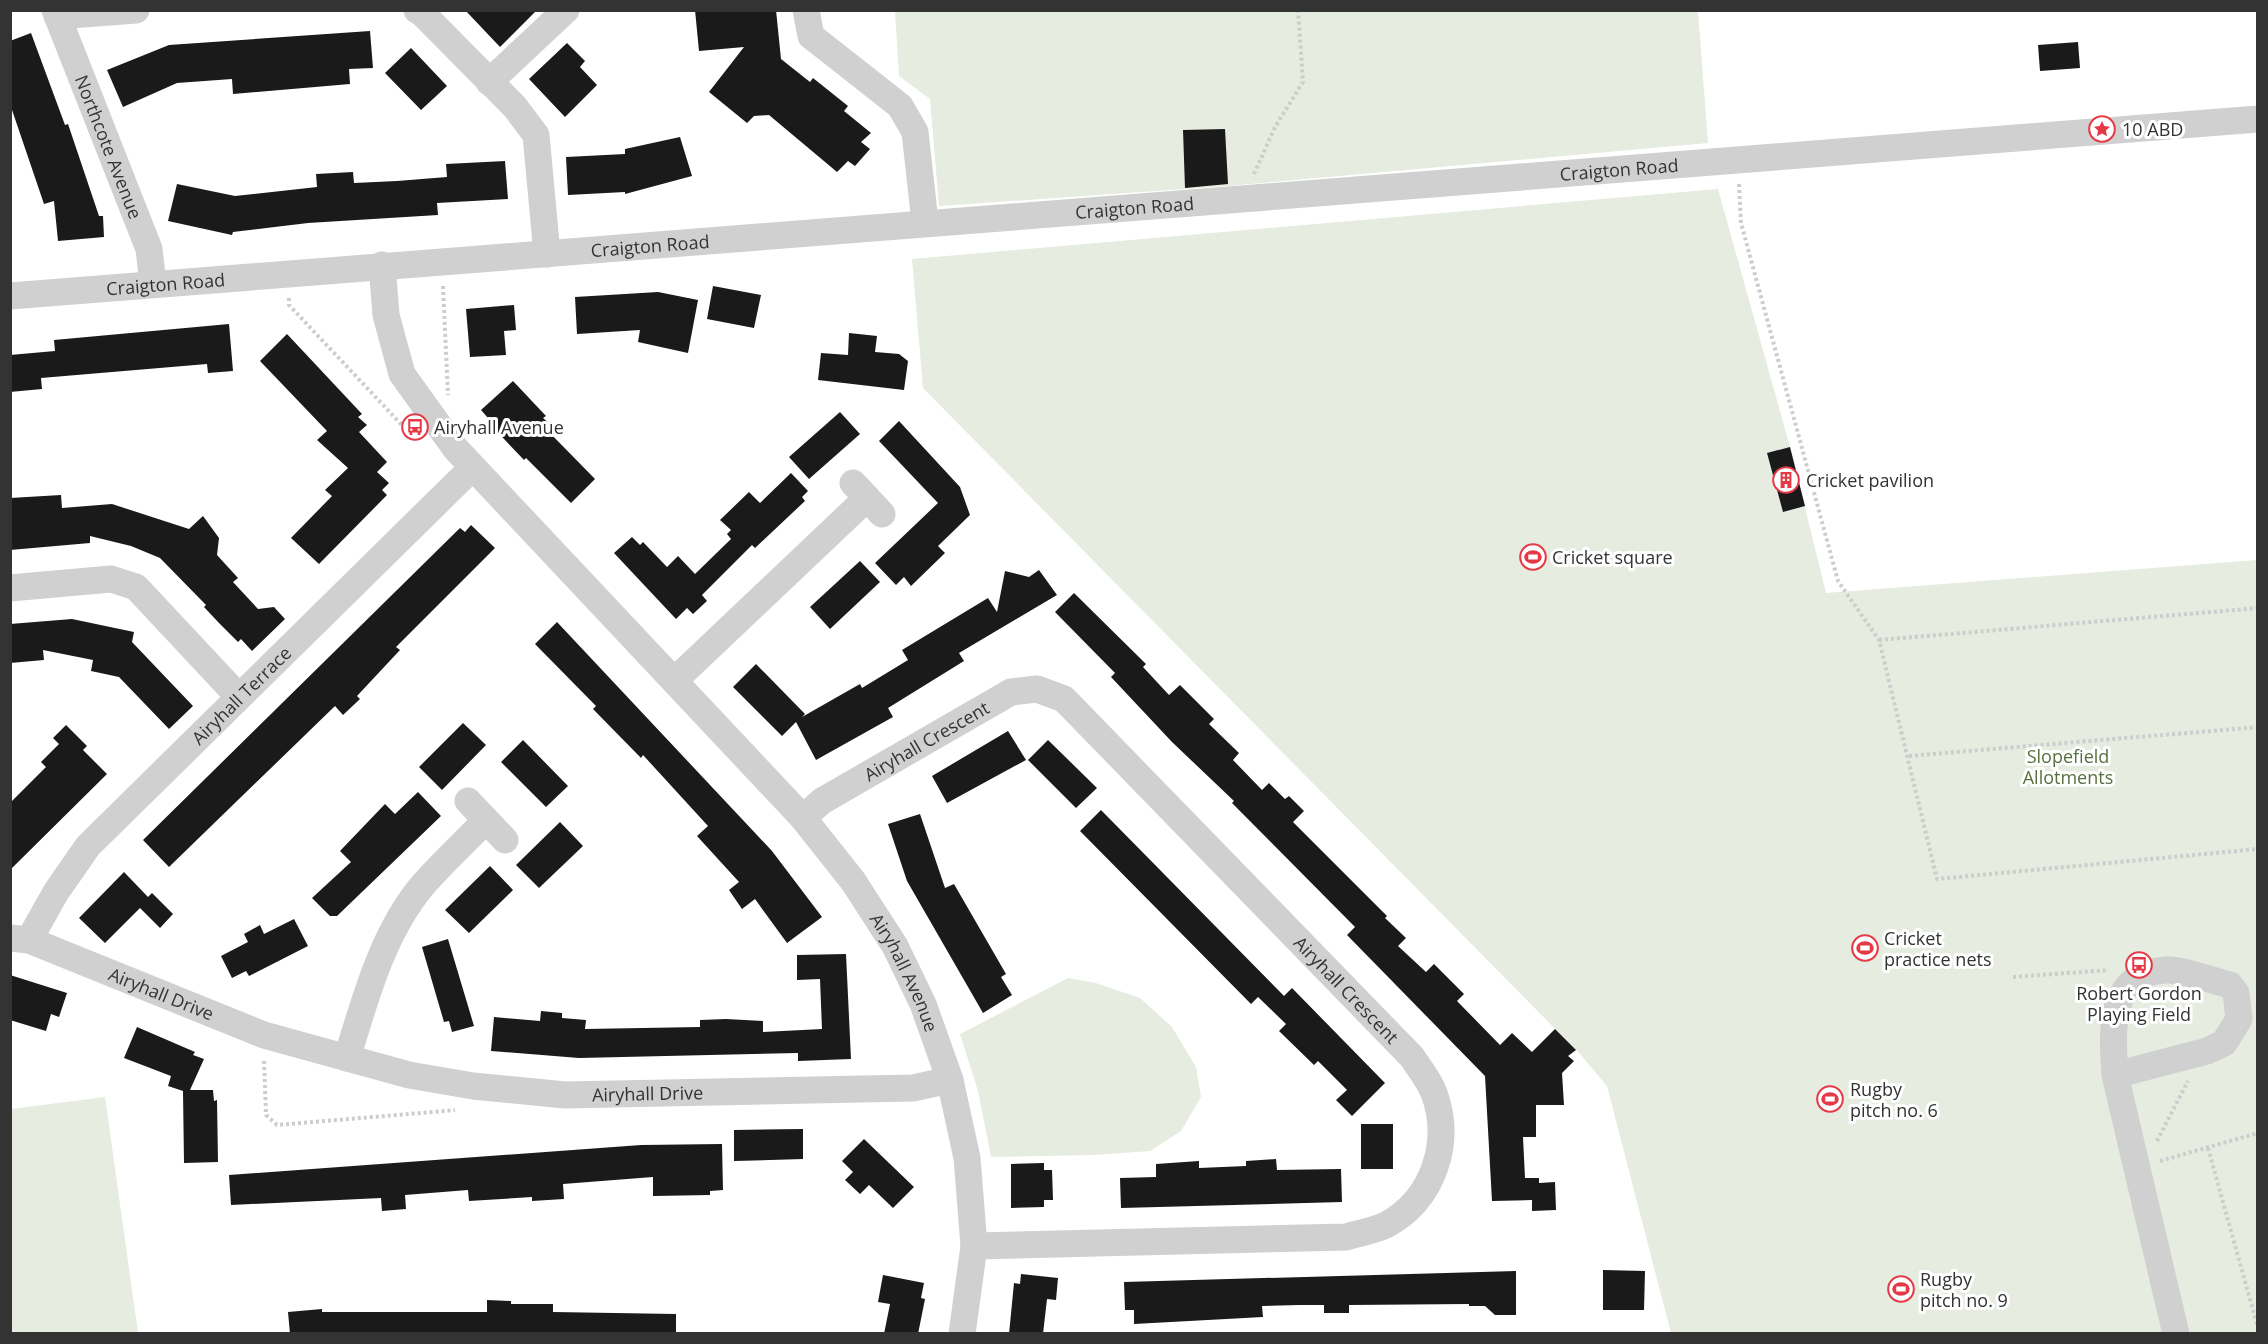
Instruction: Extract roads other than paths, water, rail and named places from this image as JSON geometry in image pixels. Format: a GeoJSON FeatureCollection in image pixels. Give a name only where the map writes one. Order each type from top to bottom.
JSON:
{"type":"FeatureCollection","features":[{"type":"Feature","properties":{"kind":"street"},"geometry":{"type":"LineString","coordinates":[[56,14],[136,10]]}},
{"type":"Feature","properties":{"kind":"street"},"geometry":{"type":"LineString","coordinates":[[417,10],[515,107],[536,135],[547,254]]}},
{"type":"Feature","properties":{"kind":"street"},"geometry":{"type":"LineString","coordinates":[[489,82],[566,10]]}},
{"type":"Feature","properties":{"kind":"street"},"geometry":{"type":"LineString","coordinates":[[806,10],[811,36],[900,106],[915,132],[925,222]]}},
{"type":"Feature","properties":{"kind":"street","name":"Northcote Avenue"},"geometry":{"type":"LineString","coordinates":[[56,14],[149,249],[153,284]]}},
{"type":"Feature","properties":{"kind":"street","name":"Craigton Road"},"geometry":{"type":"LineString","coordinates":[[10,296],[925,222],[1263,199],[2258,118]]}},
{"type":"Feature","properties":{"kind":"street","name":"Airyhall Avenue"},"geometry":{"type":"LineString","coordinates":[[382,265],[386,315],[402,374],[472,468],[675,680],[803,818],[853,881],[895,946],[923,1004],[950,1080],[967,1158],[974,1246],[962,1334]]}},
{"type":"Feature","properties":{"kind":"street","name":"Airyhall Terrace"},"geometry":{"type":"LineString","coordinates":[[20,939],[88,846],[472,468]]}},
{"type":"Feature","properties":{"kind":"street"},"geometry":{"type":"LineString","coordinates":[[675,680],[867,499]]}},
{"type":"Feature","properties":{"kind":"street"},"geometry":{"type":"LineString","coordinates":[[10,588],[111,579],[136,587],[238,696]]}},
{"type":"Feature","properties":{"kind":"street","name":"Airyhall Crescent"},"geometry":{"type":"LineString","coordinates":[[803,818],[822,801],[1011,692],[1037,688],[1064,699],[1412,1057],[1433,1091],[1443,1127],[1437,1166],[1417,1200],[1386,1225],[1346,1237],[974,1246]]}},
{"type":"Feature","properties":{"kind":"street"},"geometry":{"type":"LineString","coordinates":[[347,1058],[367,995],[393,931],[421,887],[477,811],[505,840]]}},
{"type":"Feature","properties":{"kind":"street","name":"Airyhall Drive"},"geometry":{"type":"LineString","coordinates":[[20,939],[264,1035],[410,1075],[473,1086],[565,1095],[914,1088],[950,1080]]}},
{"type":"Feature","properties":{"kind":"street"},"geometry":{"type":"LineString","coordinates":[[2115,1075],[2207,1051],[2224,1043],[2239,1019],[2236,993],[2230,986],[2167,970],[2138,978],[2119,998],[2112,1030],[2115,1075],[2176,1334]]}},
{"type":"Feature","properties":{"kind":"place","name":"10 ABD"},"geometry":{"type":"Point","coordinates":[2102,129]}},
{"type":"Feature","properties":{"kind":"place","name":"Airyhall Avenue"},"geometry":{"type":"Point","coordinates":[415,427]}},
{"type":"Feature","properties":{"kind":"place","name":"Cricket pavilion"},"geometry":{"type":"Point","coordinates":[1786,480]}},
{"type":"Feature","properties":{"kind":"place","name":"Cricket square"},"geometry":{"type":"Point","coordinates":[1533,557]}},
{"type":"Feature","properties":{"kind":"place","name":"Cricket practice nets"},"geometry":{"type":"Point","coordinates":[1865,948]}},
{"type":"Feature","properties":{"kind":"place","name":"Robert Gordon Playing Field"},"geometry":{"type":"Point","coordinates":[2139,965]}},
{"type":"Feature","properties":{"kind":"place","name":"Rugby pitch no. 6"},"geometry":{"type":"Point","coordinates":[1830,1099]}},
{"type":"Feature","properties":{"kind":"place","name":"Rugby pitch no. 9"},"geometry":{"type":"Point","coordinates":[1901,1289]}},
{"type":"Feature","properties":{"kind":"park label","name":"Slopefield Allotments"},"geometry":{"type":"Point","coordinates":[2068,766]}}]}
